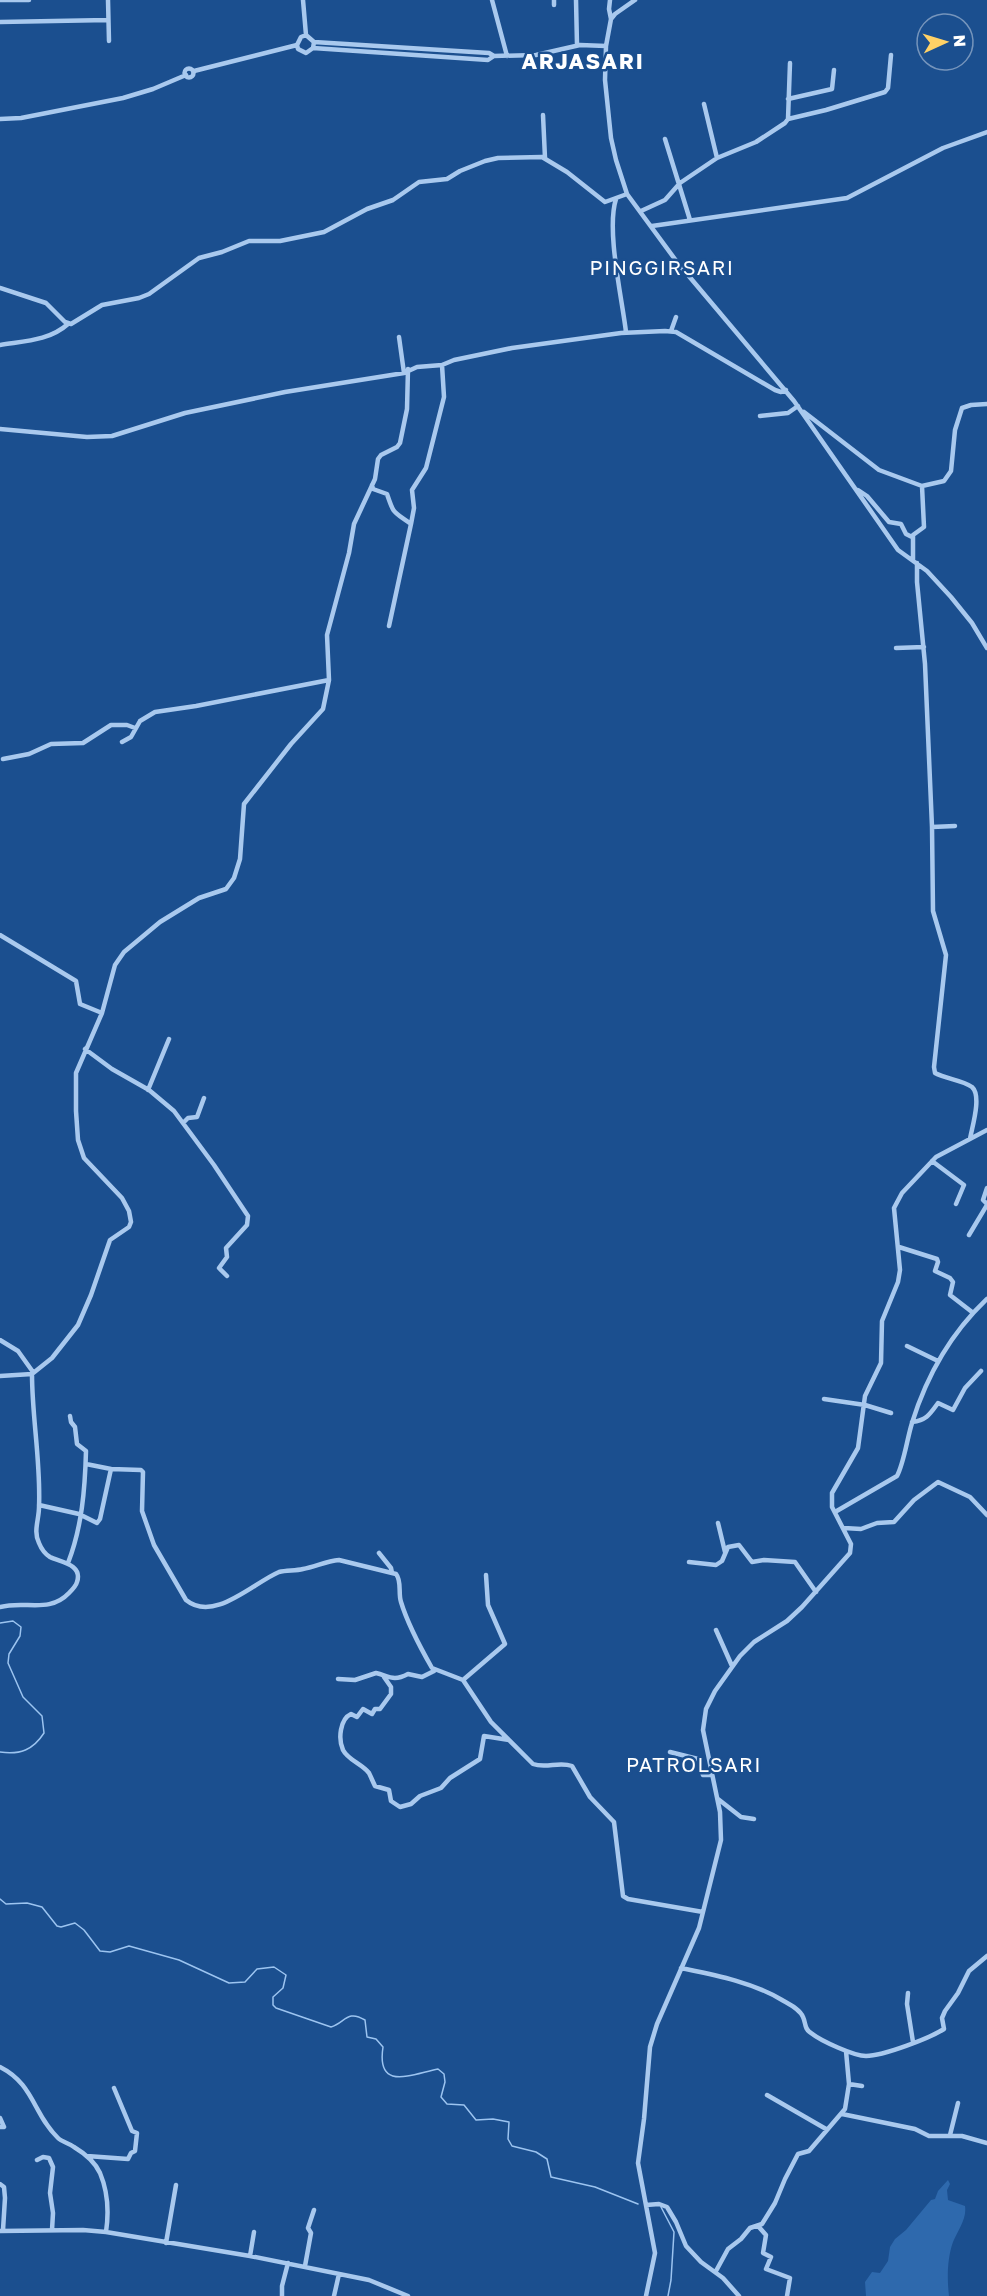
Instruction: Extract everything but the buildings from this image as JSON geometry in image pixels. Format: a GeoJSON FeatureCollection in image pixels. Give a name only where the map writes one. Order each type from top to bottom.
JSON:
{"type":"FeatureCollection","features":[{"type":"Feature","properties":{"kind":"street"},"geometry":{"type":"LineString","coordinates":[[0,0],[29,0]]}},
{"type":"Feature","properties":{"kind":"street"},"geometry":{"type":"LineString","coordinates":[[108,0],[109,41]]}},
{"type":"Feature","properties":{"kind":"street"},"geometry":{"type":"LineString","coordinates":[[303,0],[306,35],[314,42],[489,53],[494,56],[536,55],[577,45],[606,46]]}},
{"type":"Feature","properties":{"kind":"street"},"geometry":{"type":"LineString","coordinates":[[492,0],[507,56]]}},
{"type":"Feature","properties":{"kind":"street"},"geometry":{"type":"LineString","coordinates":[[576,0],[577,45]]}},
{"type":"Feature","properties":{"kind":"street"},"geometry":{"type":"LineString","coordinates":[[610,0],[611,19],[606,46],[605,80],[610,130],[616,160],[627,194],[677,262],[799,407],[898,550],[927,571],[951,597],[972,623],[987,647]]}},
{"type":"Feature","properties":{"kind":"street"},"geometry":{"type":"LineString","coordinates":[[611,19],[635,0]]}},
{"type":"Feature","properties":{"kind":"street"},"geometry":{"type":"LineString","coordinates":[[0,22],[108,20]]}},
{"type":"Feature","properties":{"kind":"street"},"geometry":{"type":"LineString","coordinates":[[0,119],[21,118],[123,98],[153,89],[186,75],[192,77],[194,71],[297,45],[301,37],[306,35]]}},
{"type":"Feature","properties":{"kind":"street"},"geometry":{"type":"LineString","coordinates":[[313,48],[314,42]]}},
{"type":"Feature","properties":{"kind":"street"},"geometry":{"type":"LineString","coordinates":[[297,45],[298,49],[306,53],[313,48],[488,60],[494,56]]}},
{"type":"Feature","properties":{"kind":"street"},"geometry":{"type":"LineString","coordinates":[[362,45],[362,51]]}},
{"type":"Feature","properties":{"kind":"street"},"geometry":{"type":"LineString","coordinates":[[641,211],[665,200],[678,185],[717,158],[756,142],[788,119],[885,92],[888,88],[891,55]]}},
{"type":"Feature","properties":{"kind":"street"},"geometry":{"type":"LineString","coordinates":[[788,119],[790,63]]}},
{"type":"Feature","properties":{"kind":"street"},"geometry":{"type":"LineString","coordinates":[[788,99],[832,89],[834,70]]}},
{"type":"Feature","properties":{"kind":"street"},"geometry":{"type":"LineString","coordinates":[[704,104],[717,158]]}},
{"type":"Feature","properties":{"kind":"street"},"geometry":{"type":"LineString","coordinates":[[543,115],[545,158]]}},
{"type":"Feature","properties":{"kind":"street"},"geometry":{"type":"LineString","coordinates":[[651,226],[847,198],[861,193],[943,148],[987,132]]}},
{"type":"Feature","properties":{"kind":"street"},"geometry":{"type":"LineString","coordinates":[[665,139],[690,220]]}},
{"type":"Feature","properties":{"kind":"street"},"geometry":{"type":"LineString","coordinates":[[0,345],[46,338],[102,305],[149,294],[199,258],[222,252],[242,243],[262,240],[280,241],[324,232],[367,209],[393,200],[419,182],[447,179],[485,161],[524,156],[545,158],[605,202],[627,194]]}},
{"type":"Feature","properties":{"kind":"street"},"geometry":{"type":"LineString","coordinates":[[616,199],[613,212],[614,244],[626,332]]}},
{"type":"Feature","properties":{"kind":"street"},"geometry":{"type":"LineString","coordinates":[[0,288],[46,303],[68,324]]}},
{"type":"Feature","properties":{"kind":"street"},"geometry":{"type":"LineString","coordinates":[[671,331],[676,317]]}},
{"type":"Feature","properties":{"kind":"street"},"geometry":{"type":"LineString","coordinates":[[0,429],[87,437],[112,436],[185,413],[285,392],[442,365],[454,360],[512,348],[626,332],[671,331],[775,390],[781,392],[786,390]]}},
{"type":"Feature","properties":{"kind":"street"},"geometry":{"type":"LineString","coordinates":[[0,1376],[32,1373],[52,1358],[78,1325],[110,1240],[129,1227],[131,1222],[129,1211],[122,1198],[84,1158],[80,1148],[76,1112],[76,1076],[85,1049],[102,1013],[116,965],[124,952],[162,921],[199,898],[226,889],[234,878],[240,859],[244,804],[291,744],[323,709],[329,680],[327,635],[349,553],[354,524],[375,479],[378,459],[397,447],[400,442],[407,409],[406,371],[399,337]]}},
{"type":"Feature","properties":{"kind":"street"},"geometry":{"type":"LineString","coordinates":[[389,626],[414,508],[412,490],[426,468],[444,397],[442,365]]}},
{"type":"Feature","properties":{"kind":"street"},"geometry":{"type":"LineString","coordinates":[[799,407],[879,470],[922,486],[944,481],[951,471],[955,430],[962,408],[987,404]]}},
{"type":"Feature","properties":{"kind":"street"},"geometry":{"type":"LineString","coordinates":[[760,417],[788,413],[799,407]]}},
{"type":"Feature","properties":{"kind":"street"},"geometry":{"type":"LineString","coordinates":[[372,485],[373,489],[387,494],[393,512],[411,524]]}},
{"type":"Feature","properties":{"kind":"street"},"geometry":{"type":"LineString","coordinates":[[912,537],[924,528],[922,486]]}},
{"type":"Feature","properties":{"kind":"street"},"geometry":{"type":"LineString","coordinates":[[855,488],[867,496],[889,522],[901,524],[906,534],[912,537]]}},
{"type":"Feature","properties":{"kind":"street"},"geometry":{"type":"LineString","coordinates":[[912,537],[924,647],[932,827],[933,911],[946,955],[934,1067],[935,1073],[970,1086],[975,1092],[977,1100],[970,1139]]}},
{"type":"Feature","properties":{"kind":"street"},"geometry":{"type":"LineString","coordinates":[[896,648],[924,647]]}},
{"type":"Feature","properties":{"kind":"street"},"geometry":{"type":"LineString","coordinates":[[122,742],[131,737],[146,715],[155,712],[329,680]]}},
{"type":"Feature","properties":{"kind":"street"},"geometry":{"type":"LineString","coordinates":[[3,759],[29,754],[51,744],[83,743],[111,725],[127,724],[135,728]]}},
{"type":"Feature","properties":{"kind":"street"},"geometry":{"type":"LineString","coordinates":[[932,827],[955,826]]}},
{"type":"Feature","properties":{"kind":"street"},"geometry":{"type":"LineString","coordinates":[[0,935],[76,981],[80,1004],[102,1013]]}},
{"type":"Feature","properties":{"kind":"street"},"geometry":{"type":"LineString","coordinates":[[148,1090],[169,1039]]}},
{"type":"Feature","properties":{"kind":"street"},"geometry":{"type":"LineString","coordinates":[[85,1049],[168,1105],[183,1122],[248,1216],[247,1226],[226,1248],[227,1257],[219,1269],[227,1276]]}},
{"type":"Feature","properties":{"kind":"street"},"geometry":{"type":"LineString","coordinates":[[183,1122],[188,1118],[197,1117],[204,1098]]}},
{"type":"Feature","properties":{"kind":"street"},"geometry":{"type":"LineString","coordinates":[[646,2296],[655,2253],[638,2163],[645,2119],[650,2048],[657,2024],[699,1928],[720,1850],[721,1822],[703,1730],[704,1715],[715,1691],[747,1648],[787,1621],[826,1582],[850,1553],[851,1544],[834,1512],[832,1493],[860,1444],[867,1390],[881,1363],[880,1328],[898,1282],[900,1270],[894,1208],[902,1193],[932,1161],[942,1153],[987,1130]]}},
{"type":"Feature","properties":{"kind":"street"},"geometry":{"type":"LineString","coordinates":[[932,1161],[964,1185],[956,1204]]}},
{"type":"Feature","properties":{"kind":"street"},"geometry":{"type":"LineString","coordinates":[[969,1235],[987,1204],[983,1200],[987,1191]]}},
{"type":"Feature","properties":{"kind":"street"},"geometry":{"type":"LineString","coordinates":[[899,1247],[937,1259],[935,1271],[950,1278],[953,1282],[950,1295],[972,1312]]}},
{"type":"Feature","properties":{"kind":"street"},"geometry":{"type":"LineString","coordinates":[[834,1512],[897,1476],[918,1403],[938,1361],[950,1340],[972,1312],[987,1299]]}},
{"type":"Feature","properties":{"kind":"street"},"geometry":{"type":"LineString","coordinates":[[0,1340],[18,1351],[32,1373],[39,1505],[36,1533],[40,1547],[50,1557],[68,1563],[78,1574],[77,1583],[57,1603],[42,1607],[22,1604],[0,1606]]}},
{"type":"Feature","properties":{"kind":"street"},"geometry":{"type":"LineString","coordinates":[[907,1346],[938,1361]]}},
{"type":"Feature","properties":{"kind":"street"},"geometry":{"type":"LineString","coordinates":[[912,1422],[924,1420],[938,1403],[952,1411],[965,1388],[981,1371]]}},
{"type":"Feature","properties":{"kind":"street"},"geometry":{"type":"LineString","coordinates":[[824,1399],[865,1405],[891,1413]]}},
{"type":"Feature","properties":{"kind":"street"},"geometry":{"type":"LineString","coordinates":[[68,1563],[76,1542],[79,1514],[86,1492],[86,1449],[77,1444],[75,1426],[70,1416]]}},
{"type":"Feature","properties":{"kind":"street"},"geometry":{"type":"LineString","coordinates":[[86,1464],[111,1469],[142,1470],[142,1511],[154,1545],[172,1579],[192,1605],[217,1607],[278,1573],[304,1569],[331,1561],[339,1560],[392,1573],[399,1576],[399,1595],[404,1610],[413,1633],[434,1671]]}},
{"type":"Feature","properties":{"kind":"street"},"geometry":{"type":"LineString","coordinates":[[39,1505],[79,1514],[94,1522],[100,1521],[111,1469]]}},
{"type":"Feature","properties":{"kind":"street"},"geometry":{"type":"LineString","coordinates":[[843,1528],[861,1529],[877,1523],[894,1522],[914,1500],[938,1482],[970,1497],[987,1515]]}},
{"type":"Feature","properties":{"kind":"street"},"geometry":{"type":"LineString","coordinates":[[689,1562],[716,1565],[722,1561],[724,1552],[718,1523]]}},
{"type":"Feature","properties":{"kind":"street"},"geometry":{"type":"LineString","coordinates":[[724,1552],[730,1546],[739,1545],[752,1562],[793,1561],[816,1592]]}},
{"type":"Feature","properties":{"kind":"street"},"geometry":{"type":"LineString","coordinates":[[379,1553],[391,1568],[392,1573]]}},
{"type":"Feature","properties":{"kind":"street"},"geometry":{"type":"LineString","coordinates":[[463,1680],[505,1644],[488,1605],[486,1575]]}},
{"type":"Feature","properties":{"kind":"street"},"geometry":{"type":"LineString","coordinates":[[716,1630],[732,1666]]}},
{"type":"Feature","properties":{"kind":"street"},"geometry":{"type":"LineString","coordinates":[[338,1679],[355,1680],[376,1673],[384,1677],[398,1678],[408,1674],[422,1677],[434,1671],[463,1680],[482,1709],[535,1765],[541,1767],[566,1763],[572,1766],[590,1797],[613,1821],[623,1896],[628,1899],[703,1912]]}},
{"type":"Feature","properties":{"kind":"street"},"geometry":{"type":"LineString","coordinates":[[384,1677],[391,1690],[389,1698],[380,1709],[375,1709],[372,1714],[363,1709],[357,1717],[351,1714],[346,1716],[342,1724],[341,1742],[345,1752],[367,1772],[375,1786],[389,1790],[391,1801],[400,1807],[411,1804],[420,1796],[441,1788],[452,1777],[480,1759],[483,1736],[509,1740]]}},
{"type":"Feature","properties":{"kind":"street"},"geometry":{"type":"LineString","coordinates":[[670,1752],[696,1757],[700,1761],[703,1775],[712,1775]]}},
{"type":"Feature","properties":{"kind":"street"},"geometry":{"type":"LineString","coordinates":[[718,1799],[741,1817],[754,1819]]}},
{"type":"Feature","properties":{"kind":"street"},"geometry":{"type":"LineString","coordinates":[[681,1968],[720,1977],[768,1993],[798,2010],[804,2019],[805,2027],[811,2034],[846,2051],[870,2056],[944,2029],[942,2018],[945,2011],[958,1994],[969,1971],[987,1956]]}},
{"type":"Feature","properties":{"kind":"street"},"geometry":{"type":"LineString","coordinates":[[908,1994],[907,2004],[913,2042]]}},
{"type":"Feature","properties":{"kind":"street"},"geometry":{"type":"LineString","coordinates":[[716,2271],[728,2249],[750,2228],[762,2224],[775,2203],[798,2154],[809,2151],[826,2129],[842,2114],[847,2102],[849,2084],[846,2051]]}},
{"type":"Feature","properties":{"kind":"street"},"geometry":{"type":"LineString","coordinates":[[0,2067],[11,2072],[23,2084],[36,2108],[58,2138],[87,2156],[98,2169],[108,2207],[106,2232]]}},
{"type":"Feature","properties":{"kind":"street"},"geometry":{"type":"LineString","coordinates":[[849,2084],[862,2086]]}},
{"type":"Feature","properties":{"kind":"street"},"geometry":{"type":"LineString","coordinates":[[87,2156],[128,2159],[131,2152],[135,2151],[137,2133],[132,2131],[114,2088]]}},
{"type":"Feature","properties":{"kind":"street"},"geometry":{"type":"LineString","coordinates":[[767,2096],[826,2129]]}},
{"type":"Feature","properties":{"kind":"street"},"geometry":{"type":"LineString","coordinates":[[950,2135],[958,2103]]}},
{"type":"Feature","properties":{"kind":"street"},"geometry":{"type":"LineString","coordinates":[[842,2114],[915,2129],[929,2136],[962,2136],[987,2143]]}},
{"type":"Feature","properties":{"kind":"street"},"geometry":{"type":"LineString","coordinates":[[0,2118],[2,2127],[13,2126]]}},
{"type":"Feature","properties":{"kind":"street"},"geometry":{"type":"LineString","coordinates":[[37,2160],[43,2157],[49,2158],[52,2167],[50,2193],[53,2213],[52,2230]]}},
{"type":"Feature","properties":{"kind":"street"},"geometry":{"type":"LineString","coordinates":[[0,2184],[4,2187],[5,2198],[2,2230],[106,2232],[305,2266],[378,2282],[408,2296]]}},
{"type":"Feature","properties":{"kind":"street"},"geometry":{"type":"LineString","coordinates":[[166,2243],[176,2185]]}},
{"type":"Feature","properties":{"kind":"street"},"geometry":{"type":"LineString","coordinates":[[646,2207],[653,2204],[667,2207],[672,2213],[686,2246],[701,2262],[716,2271],[739,2296]]}},
{"type":"Feature","properties":{"kind":"street"},"geometry":{"type":"LineString","coordinates":[[305,2266],[311,2233],[308,2228],[314,2210]]}},
{"type":"Feature","properties":{"kind":"street"},"geometry":{"type":"LineString","coordinates":[[758,2226],[766,2235],[764,2254],[771,2257],[766,2268],[790,2278],[787,2296]]}},
{"type":"Feature","properties":{"kind":"street"},"geometry":{"type":"LineString","coordinates":[[250,2256],[254,2232]]}},
{"type":"Feature","properties":{"kind":"street"},"geometry":{"type":"LineString","coordinates":[[282,2296],[288,2263]]}},
{"type":"Feature","properties":{"kind":"street"},"geometry":{"type":"LineString","coordinates":[[334,2296],[339,2274]]}},
{"type":"Feature","properties":{"kind":"shaded area"},"geometry":{"type":"Polygon","coordinates":[[[948,2180],[950,2184],[947,2190],[948,2200],[965,2206],[963,2220],[950,2255],[949,2296],[866,2296],[865,2282],[872,2272],[880,2273],[888,2261],[890,2247],[895,2239],[906,2230],[931,2200],[935,2199],[938,2191],[948,2180]]]}},
{"type":"Feature","properties":{"kind":"waterway"},"geometry":{"type":"LineString","coordinates":[[0,1623],[13,1621],[21,1627],[20,1636],[9,1654],[8,1663],[23,1697],[42,1716],[44,1733],[35,1744],[25,1750],[14,1753],[0,1752]]}},
{"type":"Feature","properties":{"kind":"waterway"},"geometry":{"type":"LineString","coordinates":[[0,1899],[6,1904],[27,1903],[42,1907],[57,1926],[75,1923],[84,1930],[100,1951],[110,1952],[129,1946],[179,1960],[229,1983],[245,1982],[257,1969],[274,1967],[286,1975],[283,1988],[273,1997],[273,2005],[276,2008],[331,2027],[350,2016],[365,2020],[367,2037],[376,2039],[383,2047],[382,2061],[385,2070],[390,2075],[407,2076],[438,2069],[444,2074],[445,2082],[441,2097],[447,2104],[464,2105],[476,2120],[493,2119],[509,2122],[508,2139],[512,2146],[536,2152],[547,2159],[551,2177],[595,2187],[638,2204]]}},
{"type":"Feature","properties":{"kind":"waterway"},"geometry":{"type":"LineString","coordinates":[[661,2207],[674,2232],[668,2296]]}},
{"type":"Feature","properties":{"kind":"district","name":"ARJASARI"},"geometry":{"type":"Point","coordinates":[583,60]}},
{"type":"Feature","properties":{"kind":"district","name":"PINGGIRSARI"},"geometry":{"type":"Point","coordinates":[662,267]}},
{"type":"Feature","properties":{"kind":"district","name":"PATROLSARI"},"geometry":{"type":"Point","coordinates":[694,1764]}}]}
